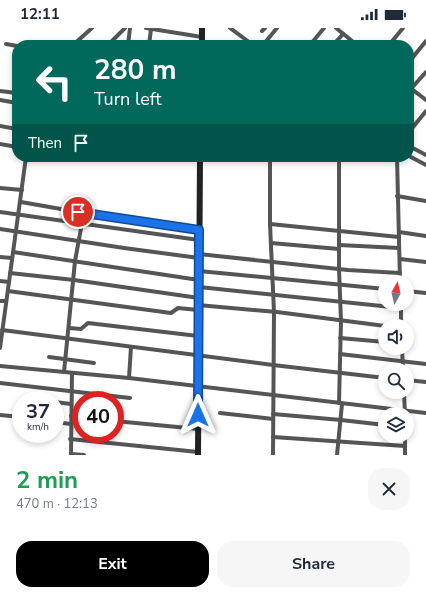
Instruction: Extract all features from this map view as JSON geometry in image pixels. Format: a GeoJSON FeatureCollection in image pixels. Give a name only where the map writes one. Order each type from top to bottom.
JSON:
{"type":"FeatureCollection","features":[{"type":"Feature","properties":{"kind":"street"},"geometry":{"type":"LineString","coordinates":[[79,40],[92,28]]}},
{"type":"Feature","properties":{"kind":"street"},"geometry":{"type":"LineString","coordinates":[[113,40],[125,28]]}},
{"type":"Feature","properties":{"kind":"street"},"geometry":{"type":"LineString","coordinates":[[129,40],[130,28]]}},
{"type":"Feature","properties":{"kind":"street"},"geometry":{"type":"LineString","coordinates":[[149,40],[149,28],[202,36]]}},
{"type":"Feature","properties":{"kind":"street"},"geometry":{"type":"LineString","coordinates":[[202,28],[202,40]]}},
{"type":"Feature","properties":{"kind":"street"},"geometry":{"type":"LineString","coordinates":[[230,28],[246,40]]}},
{"type":"Feature","properties":{"kind":"street"},"geometry":{"type":"LineString","coordinates":[[267,40],[278,28]]}},
{"type":"Feature","properties":{"kind":"street"},"geometry":{"type":"LineString","coordinates":[[314,40],[324,28]]}},
{"type":"Feature","properties":{"kind":"street"},"geometry":{"type":"LineString","coordinates":[[336,28],[350,40]]}},
{"type":"Feature","properties":{"kind":"street"},"geometry":{"type":"LineString","coordinates":[[393,40],[403,28]]}},
{"type":"Feature","properties":{"kind":"street"},"geometry":{"type":"LineString","coordinates":[[338,40],[343,34]]}},
{"type":"Feature","properties":{"kind":"street"},"geometry":{"type":"LineString","coordinates":[[414,56],[426,42]]}},
{"type":"Feature","properties":{"kind":"street"},"geometry":{"type":"LineString","coordinates":[[6,44],[12,45]]}},
{"type":"Feature","properties":{"kind":"street"},"geometry":{"type":"LineString","coordinates":[[414,85],[426,72]]}},
{"type":"Feature","properties":{"kind":"street"},"geometry":{"type":"LineString","coordinates":[[12,93],[1,92],[0,99],[12,102]]}},
{"type":"Feature","properties":{"kind":"street"},"geometry":{"type":"LineString","coordinates":[[414,92],[426,100]]}},
{"type":"Feature","properties":{"kind":"street"},"geometry":{"type":"LineString","coordinates":[[414,126],[426,111]]}},
{"type":"Feature","properties":{"kind":"street"},"geometry":{"type":"LineString","coordinates":[[0,126],[12,128]]}},
{"type":"Feature","properties":{"kind":"street"},"geometry":{"type":"LineString","coordinates":[[0,144],[12,146]]}},
{"type":"Feature","properties":{"kind":"street"},"geometry":{"type":"LineString","coordinates":[[414,149],[426,155]]}},
{"type":"Feature","properties":{"kind":"street"},"geometry":{"type":"LineString","coordinates":[[414,159],[426,165]]}},
{"type":"Feature","properties":{"kind":"street"},"geometry":{"type":"LineString","coordinates":[[0,348],[2,316],[8,291],[25,162]]}},
{"type":"Feature","properties":{"kind":"street"},"geometry":{"type":"LineString","coordinates":[[70,439],[198,453],[200,162]]}},
{"type":"Feature","properties":{"kind":"street"},"geometry":{"type":"LineString","coordinates":[[270,162],[270,224],[274,312],[273,455]]}},
{"type":"Feature","properties":{"kind":"street"},"geometry":{"type":"LineString","coordinates":[[338,455],[341,420],[341,320],[338,247],[339,162]]}},
{"type":"Feature","properties":{"kind":"street"},"geometry":{"type":"LineString","coordinates":[[0,229],[79,241],[199,256],[400,273],[397,162]]}},
{"type":"Feature","properties":{"kind":"street"},"geometry":{"type":"LineString","coordinates":[[0,188],[22,190]]}},
{"type":"Feature","properties":{"kind":"street"},"geometry":{"type":"LineString","coordinates":[[397,196],[426,201]]}},
{"type":"Feature","properties":{"kind":"street"},"geometry":{"type":"LineString","coordinates":[[21,202],[199,230]]}},
{"type":"Feature","properties":{"kind":"street"},"geometry":{"type":"LineString","coordinates":[[0,212],[199,240]]}},
{"type":"Feature","properties":{"kind":"street"},"geometry":{"type":"LineString","coordinates":[[76,222],[78,212]]}},
{"type":"Feature","properties":{"kind":"street"},"geometry":{"type":"LineString","coordinates":[[64,372],[76,261],[82,223]]}},
{"type":"Feature","properties":{"kind":"street"},"geometry":{"type":"LineString","coordinates":[[270,224],[399,237]]}},
{"type":"Feature","properties":{"kind":"street"},"geometry":{"type":"LineString","coordinates":[[399,232],[426,236]]}},
{"type":"Feature","properties":{"kind":"street"},"geometry":{"type":"LineString","coordinates":[[271,243],[338,247],[399,248]]}},
{"type":"Feature","properties":{"kind":"street"},"geometry":{"type":"LineString","coordinates":[[13,252],[199,280]]}},
{"type":"Feature","properties":{"kind":"street"},"geometry":{"type":"LineString","coordinates":[[0,257],[12,258]]}},
{"type":"Feature","properties":{"kind":"street"},"geometry":{"type":"LineString","coordinates":[[400,259],[426,262]]}},
{"type":"Feature","properties":{"kind":"street"},"geometry":{"type":"LineString","coordinates":[[199,271],[378,288]]}},
{"type":"Feature","properties":{"kind":"street"},"geometry":{"type":"LineString","coordinates":[[10,273],[74,280],[198,304],[378,325]]}},
{"type":"Feature","properties":{"kind":"street"},"geometry":{"type":"LineString","coordinates":[[0,281],[9,282]]}},
{"type":"Feature","properties":{"kind":"street"},"geometry":{"type":"LineString","coordinates":[[199,287],[340,302],[378,304]]}},
{"type":"Feature","properties":{"kind":"street"},"geometry":{"type":"LineString","coordinates":[[8,291],[171,313],[178,308],[198,304]]}},
{"type":"Feature","properties":{"kind":"street"},"geometry":{"type":"LineString","coordinates":[[414,292],[426,294]]}},
{"type":"Feature","properties":{"kind":"street"},"geometry":{"type":"LineString","coordinates":[[0,300],[6,301]]}},
{"type":"Feature","properties":{"kind":"street"},"geometry":{"type":"LineString","coordinates":[[69,328],[81,329],[88,323],[198,336]]}},
{"type":"Feature","properties":{"kind":"street"},"geometry":{"type":"LineString","coordinates":[[2,328],[67,339],[340,374],[378,377]]}},
{"type":"Feature","properties":{"kind":"street"},"geometry":{"type":"LineString","coordinates":[[340,338],[378,341]]}},
{"type":"Feature","properties":{"kind":"street"},"geometry":{"type":"LineString","coordinates":[[129,378],[131,347]]}},
{"type":"Feature","properties":{"kind":"street"},"geometry":{"type":"LineString","coordinates":[[340,354],[426,364]]}},
{"type":"Feature","properties":{"kind":"street"},"geometry":{"type":"LineString","coordinates":[[403,355],[403,361]]}},
{"type":"Feature","properties":{"kind":"street"},"geometry":{"type":"LineString","coordinates":[[49,357],[94,363]]}},
{"type":"Feature","properties":{"kind":"street"},"geometry":{"type":"LineString","coordinates":[[0,366],[129,378],[378,408]]}},
{"type":"Feature","properties":{"kind":"street"},"geometry":{"type":"LineString","coordinates":[[72,373],[72,391]]}},
{"type":"Feature","properties":{"kind":"street"},"geometry":{"type":"LineString","coordinates":[[414,381],[426,382]]}},
{"type":"Feature","properties":{"kind":"street"},"geometry":{"type":"LineString","coordinates":[[0,383],[72,392],[70,424],[71,454],[84,455]]}},
{"type":"Feature","properties":{"kind":"street"},"geometry":{"type":"LineString","coordinates":[[124,397],[130,398]]}},
{"type":"Feature","properties":{"kind":"street"},"geometry":{"type":"LineString","coordinates":[[64,403],[71,404]]}},
{"type":"Feature","properties":{"kind":"street"},"geometry":{"type":"LineString","coordinates":[[414,412],[426,413]]}},
{"type":"Feature","properties":{"kind":"street"},"geometry":{"type":"LineString","coordinates":[[220,413],[341,420],[378,424]]}},
{"type":"Feature","properties":{"kind":"street"},"geometry":{"type":"LineString","coordinates":[[0,415],[12,417]]}},
{"type":"Feature","properties":{"kind":"street"},"geometry":{"type":"LineString","coordinates":[[124,422],[198,429]]}},
{"type":"Feature","properties":{"kind":"street"},"geometry":{"type":"LineString","coordinates":[[64,423],[70,424]]}},
{"type":"Feature","properties":{"kind":"street"},"geometry":{"type":"LineString","coordinates":[[273,437],[405,446],[405,455]]}},
{"type":"Feature","properties":{"kind":"route"},"geometry":{"type":"LineString","coordinates":[[78,212],[199,230],[198,415]]}}]}
